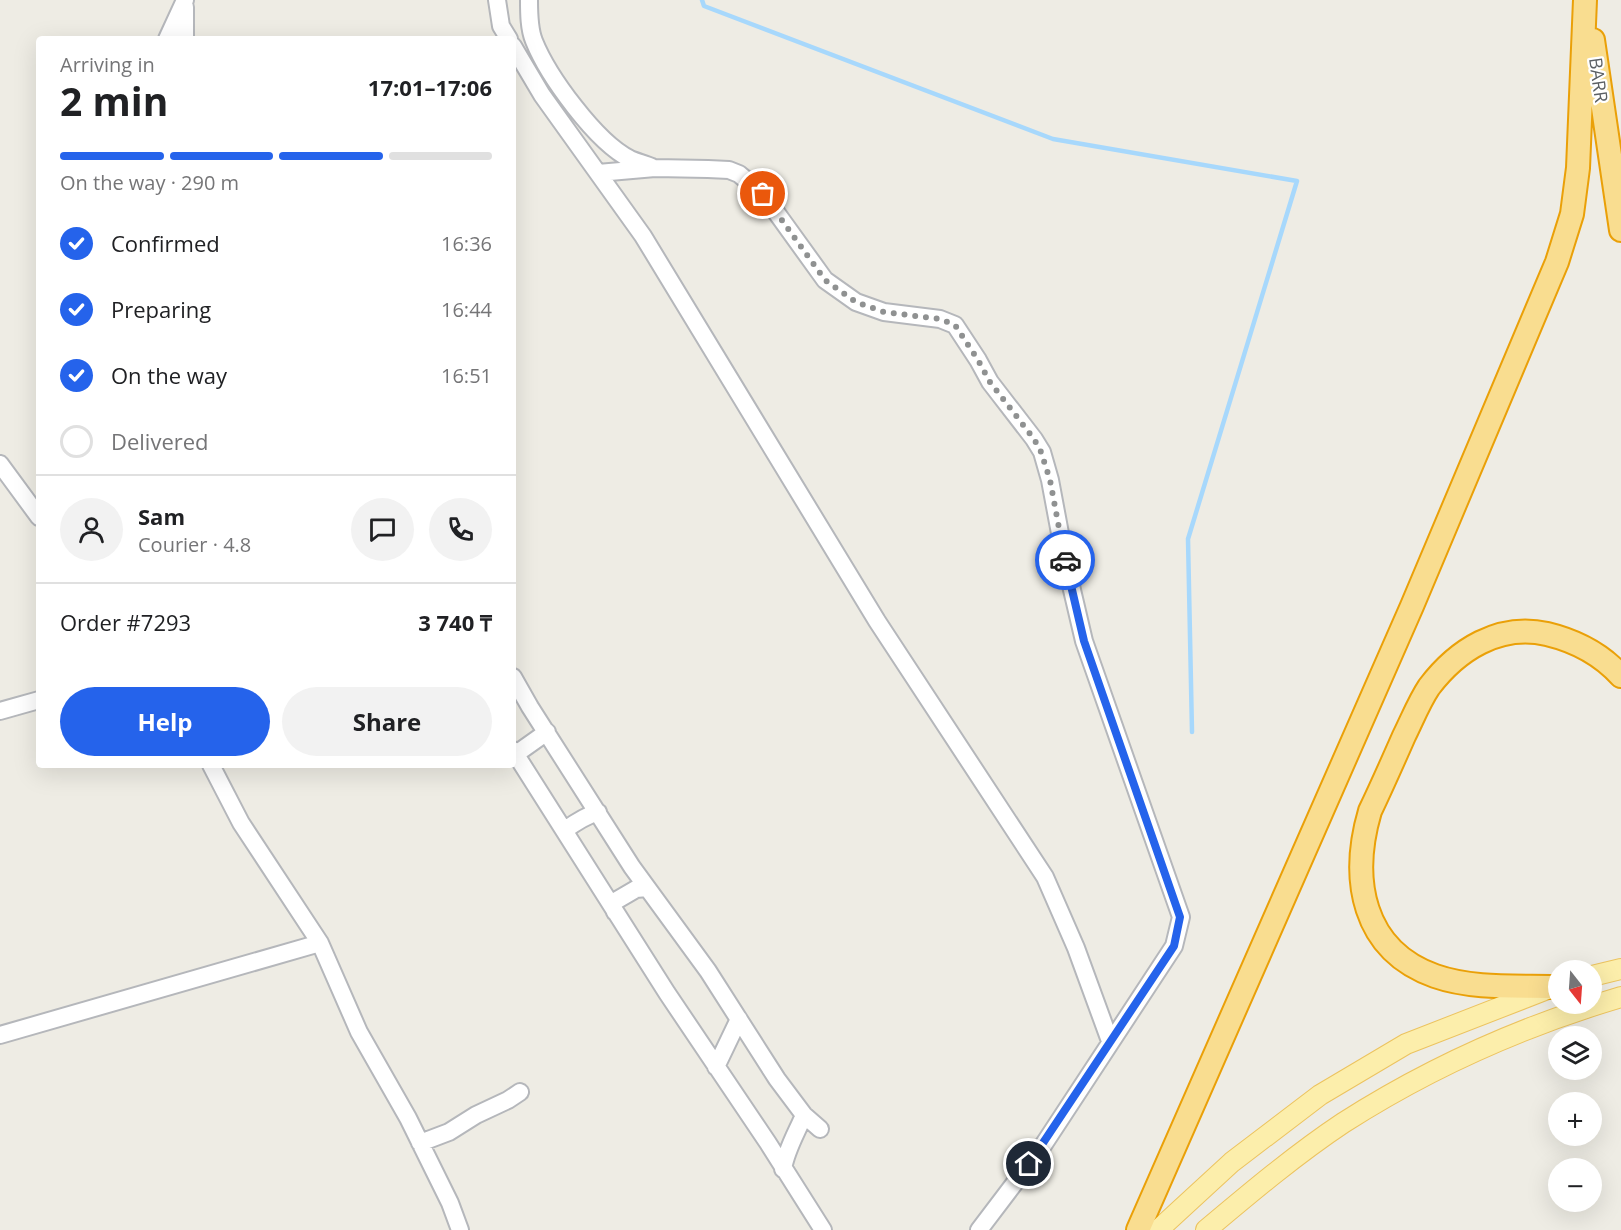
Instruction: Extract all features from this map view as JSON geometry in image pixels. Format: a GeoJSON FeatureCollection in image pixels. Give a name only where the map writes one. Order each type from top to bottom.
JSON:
{"type":"FeatureCollection","features":[{"type":"Feature","properties":{"kind":"highway","name":"BARR"},"geometry":{"type":"LineString","coordinates":[[1586,0],[1621,230]]}},
{"type":"Feature","properties":{"kind":"highway"},"geometry":{"type":"LineString","coordinates":[[1138,1230],[1412,606],[1557,262],[1572,214],[1578,168],[1586,0]]}},
{"type":"Feature","properties":{"kind":"highway"},"geometry":{"type":"LineString","coordinates":[[1548,986],[1496,986],[1437,977],[1413,967],[1397,955],[1373,924],[1361,884],[1360,863],[1365,828],[1428,689],[1442,672],[1475,644],[1498,635],[1522,631],[1540,632],[1560,637],[1598,654],[1621,676]]}},
{"type":"Feature","properties":{"kind":"main road"},"geometry":{"type":"LineString","coordinates":[[1602,974],[1621,969]]}},
{"type":"Feature","properties":{"kind":"main road"},"geometry":{"type":"LineString","coordinates":[[1158,1230],[1232,1162],[1320,1095],[1406,1044],[1548,989]]}},
{"type":"Feature","properties":{"kind":"main road"},"geometry":{"type":"LineString","coordinates":[[1206,1230],[1254,1189],[1342,1124],[1424,1076],[1510,1036],[1572,1012],[1621,997]]}},
{"type":"Feature","properties":{"kind":"street"},"geometry":{"type":"LineString","coordinates":[[169,36],[185,0]]}},
{"type":"Feature","properties":{"kind":"street"},"geometry":{"type":"LineString","coordinates":[[184,36],[185,0]]}},
{"type":"Feature","properties":{"kind":"street"},"geometry":{"type":"LineString","coordinates":[[497,0],[501,26],[507,36]]}},
{"type":"Feature","properties":{"kind":"street"},"geometry":{"type":"LineString","coordinates":[[529,0],[533,40],[561,90],[606,140],[629,158],[656,168]]}},
{"type":"Feature","properties":{"kind":"street"},"geometry":{"type":"LineString","coordinates":[[516,51],[542,95],[643,236],[877,621],[1045,877],[1076,948],[1110,1041]]}},
{"type":"Feature","properties":{"kind":"street"},"geometry":{"type":"LineString","coordinates":[[598,173],[656,168],[719,169],[739,174],[763,194],[825,280],[856,302],[884,312],[940,319],[955,325],[990,382],[1034,439],[1041,452],[1050,480],[1065,561],[1084,641],[1180,917],[1174,946],[1042,1147],[979,1230]]}},
{"type":"Feature","properties":{"kind":"street"},"geometry":{"type":"LineString","coordinates":[[0,464],[36,513]]}},
{"type":"Feature","properties":{"kind":"street"},"geometry":{"type":"LineString","coordinates":[[516,682],[647,888],[708,971],[804,1115],[820,1129]]}},
{"type":"Feature","properties":{"kind":"street"},"geometry":{"type":"LineString","coordinates":[[0,711],[36,701]]}},
{"type":"Feature","properties":{"kind":"street"},"geometry":{"type":"LineString","coordinates":[[516,751],[547,732]]}},
{"type":"Feature","properties":{"kind":"street"},"geometry":{"type":"LineString","coordinates":[[516,755],[615,912],[823,1230]]}},
{"type":"Feature","properties":{"kind":"street"},"geometry":{"type":"LineString","coordinates":[[213,768],[241,823],[320,944],[359,1032],[408,1118],[450,1203],[460,1230]]}},
{"type":"Feature","properties":{"kind":"street"},"geometry":{"type":"LineString","coordinates":[[567,835],[565,830],[574,823],[598,812]]}},
{"type":"Feature","properties":{"kind":"street"},"geometry":{"type":"LineString","coordinates":[[615,912],[612,903],[636,889],[647,888]]}},
{"type":"Feature","properties":{"kind":"street"},"geometry":{"type":"LineString","coordinates":[[0,1035],[320,944]]}},
{"type":"Feature","properties":{"kind":"street"},"geometry":{"type":"LineString","coordinates":[[716,1066],[739,1019]]}},
{"type":"Feature","properties":{"kind":"street"},"geometry":{"type":"LineString","coordinates":[[420,1143],[449,1132],[520,1092]]}},
{"type":"Feature","properties":{"kind":"street"},"geometry":{"type":"LineString","coordinates":[[783,1169],[785,1157],[804,1115]]}},
{"type":"Feature","properties":{"kind":"waterway"},"geometry":{"type":"LineString","coordinates":[[702,0],[704,6],[1053,139],[1297,181],[1188,539],[1192,732]]}},
{"type":"Feature","properties":{"kind":"way so far"},"geometry":{"type":"LineString","coordinates":[[763,194],[825,280],[856,302],[884,312],[940,319],[955,325],[990,382],[1034,439],[1041,452],[1050,480],[1065,560]]}},
{"type":"Feature","properties":{"kind":"route"},"geometry":{"type":"LineString","coordinates":[[1029,1164],[1174,946],[1180,917],[1084,641],[1065,560]]}}]}
